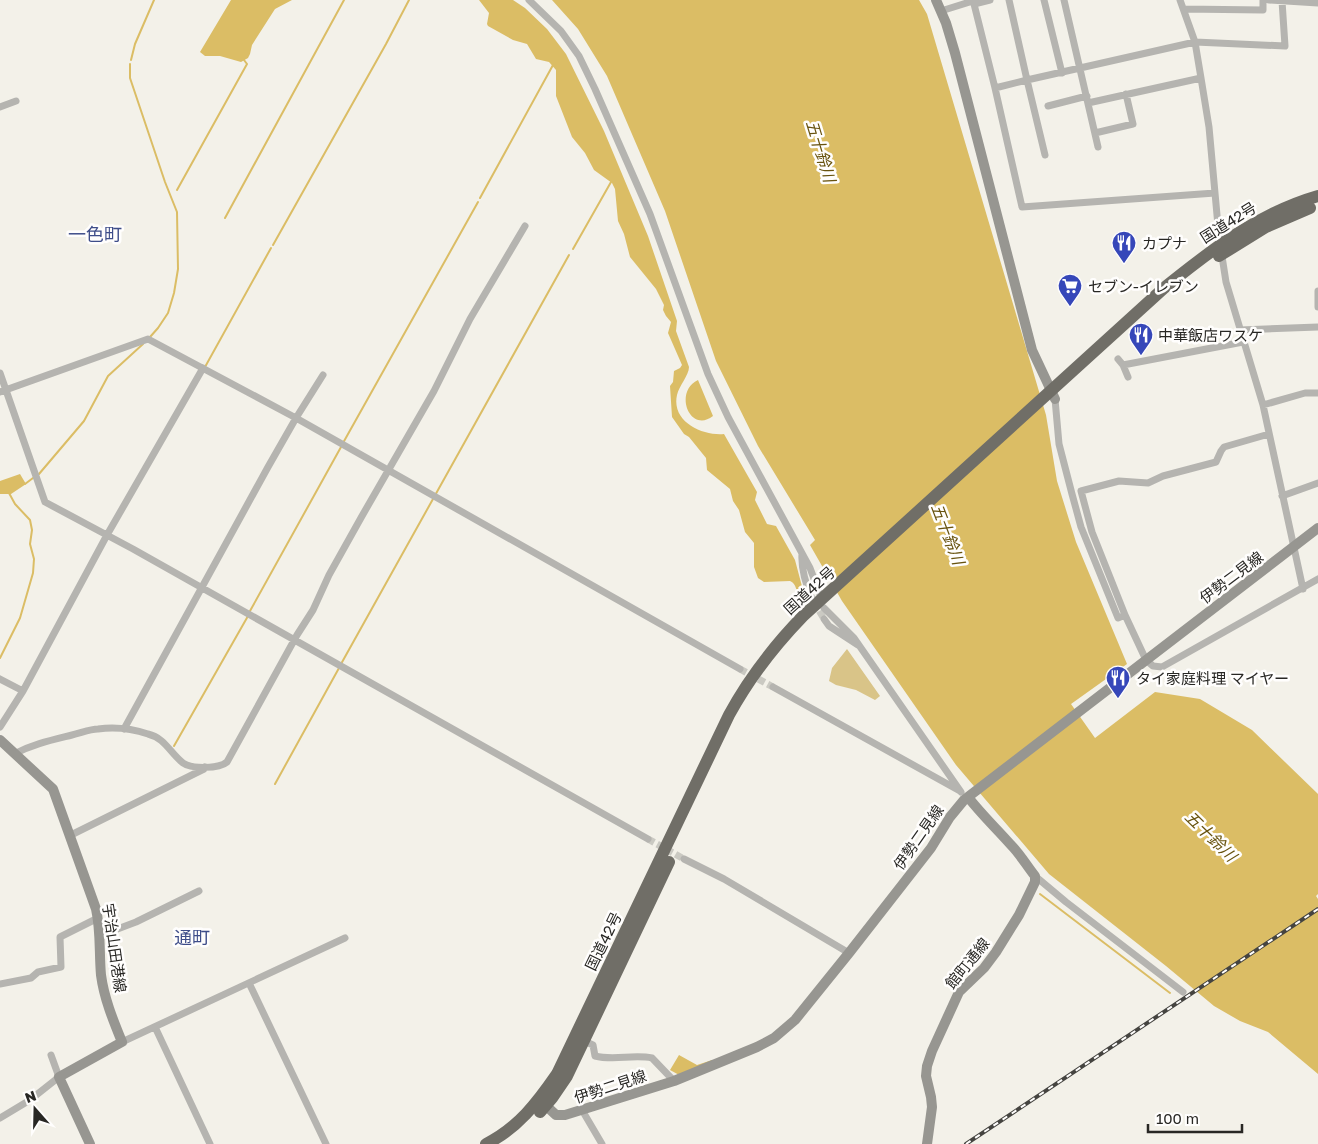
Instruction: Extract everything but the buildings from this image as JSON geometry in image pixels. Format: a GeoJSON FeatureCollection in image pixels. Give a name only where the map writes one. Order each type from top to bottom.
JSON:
{"type":"FeatureCollection","features":[{"type":"Feature","properties":{"kind":"highway","name":"国道42号"},"geometry":{"type":"LineString","coordinates":[[486,1144],[511,1130],[526,1115],[552,1098],[566,1076],[737,718],[768,668],[782,650],[824,604],[1050,398],[1220,250],[1261,219],[1318,196]]}},
{"type":"Feature","properties":{"kind":"highway","name":"国道42号"},"geometry":{"type":"LineString","coordinates":[[1220,250],[1266,227],[1318,206]]}},
{"type":"Feature","properties":{"kind":"highway","name":"国道42号"},"geometry":{"type":"LineString","coordinates":[[505,1144],[529,1124],[565,1059],[740,694],[772,649],[804,616],[824,604]]}},
{"type":"Feature","properties":{"kind":"main road"},"geometry":{"type":"LineString","coordinates":[[936,0],[955,53],[1032,350],[1050,398]]}},
{"type":"Feature","properties":{"kind":"main road","name":"伊勢二見線"},"geometry":{"type":"LineString","coordinates":[[542,1103],[552,1113],[560,1116],[582,1110],[674,1081],[742,1054],[774,1038],[796,1020],[931,848],[968,794],[1087,706],[1318,528]]}},
{"type":"Feature","properties":{"kind":"main road","name":"宇治山田港線"},"geometry":{"type":"LineString","coordinates":[[0,740],[53,789],[88,883],[98,918],[104,994],[122,1042]]}},
{"type":"Feature","properties":{"kind":"main road"},"geometry":{"type":"LineString","coordinates":[[968,794],[982,815],[990,821],[1036,876]]}},
{"type":"Feature","properties":{"kind":"main road","name":"館町通線"},"geometry":{"type":"LineString","coordinates":[[927,1144],[932,1107],[926,1076],[932,1051],[959,992],[984,968],[996,952],[1019,915],[1036,876]]}},
{"type":"Feature","properties":{"kind":"main road"},"geometry":{"type":"LineString","coordinates":[[90,1144],[59,1077],[122,1042]]}},
{"type":"Feature","properties":{"kind":"street"},"geometry":{"type":"LineString","coordinates":[[529,0],[561,31],[579,56],[650,214],[708,374],[728,417],[810,568],[824,604],[829,626],[860,647]]}},
{"type":"Feature","properties":{"kind":"street"},"geometry":{"type":"LineString","coordinates":[[941,11],[973,1],[974,4],[990,0]]}},
{"type":"Feature","properties":{"kind":"street"},"geometry":{"type":"LineString","coordinates":[[1009,0],[1045,155]]}},
{"type":"Feature","properties":{"kind":"street"},"geometry":{"type":"LineString","coordinates":[[1044,0],[1062,72]]}},
{"type":"Feature","properties":{"kind":"street"},"geometry":{"type":"LineString","coordinates":[[1064,0],[1098,147]]}},
{"type":"Feature","properties":{"kind":"street"},"geometry":{"type":"LineString","coordinates":[[1180,0],[1195,42],[1201,78],[1209,127],[1220,250],[1229,298],[1263,405],[1302,589]]}},
{"type":"Feature","properties":{"kind":"street"},"geometry":{"type":"LineString","coordinates":[[1184,10],[1263,10],[1263,0]]}},
{"type":"Feature","properties":{"kind":"street"},"geometry":{"type":"LineString","coordinates":[[1269,0],[1318,3]]}},
{"type":"Feature","properties":{"kind":"street"},"geometry":{"type":"LineString","coordinates":[[995,88],[1195,42],[1285,46],[1282,1]]}},
{"type":"Feature","properties":{"kind":"street"},"geometry":{"type":"LineString","coordinates":[[974,4],[1022,207],[1215,194]]}},
{"type":"Feature","properties":{"kind":"street"},"geometry":{"type":"LineString","coordinates":[[1048,106],[1126,94],[1201,78]]}},
{"type":"Feature","properties":{"kind":"street"},"geometry":{"type":"LineString","coordinates":[[1095,133],[1133,124],[1126,94]]}},
{"type":"Feature","properties":{"kind":"street"},"geometry":{"type":"LineString","coordinates":[[0,107],[16,101]]}},
{"type":"Feature","properties":{"kind":"street"},"geometry":{"type":"LineString","coordinates":[[14,754],[38,743],[97,729],[124,729],[156,737],[166,744],[183,762],[205,767],[220,766],[227,762],[294,640],[313,610],[329,575],[434,391],[470,319],[525,226]]}},
{"type":"Feature","properties":{"kind":"street"},"geometry":{"type":"LineString","coordinates":[[1318,291],[1318,307]]}},
{"type":"Feature","properties":{"kind":"street"},"geometry":{"type":"LineString","coordinates":[[1240,330],[1318,327]]}},
{"type":"Feature","properties":{"kind":"street"},"geometry":{"type":"LineString","coordinates":[[3,391],[148,339],[296,418],[740,669]]}},
{"type":"Feature","properties":{"kind":"street"},"geometry":{"type":"LineString","coordinates":[[1128,377],[1120,362],[1244,342]]}},
{"type":"Feature","properties":{"kind":"street"},"geometry":{"type":"LineString","coordinates":[[0,727],[23,691],[107,535],[203,368]]}},
{"type":"Feature","properties":{"kind":"street"},"geometry":{"type":"LineString","coordinates":[[0,373],[3,391],[45,502],[571,795],[618,824],[648,839]]}},
{"type":"Feature","properties":{"kind":"street"},"geometry":{"type":"LineString","coordinates":[[124,729],[296,418],[323,375]]}},
{"type":"Feature","properties":{"kind":"street"},"geometry":{"type":"LineString","coordinates":[[1263,405],[1304,392],[1318,393]]}},
{"type":"Feature","properties":{"kind":"street"},"geometry":{"type":"LineString","coordinates":[[1050,398],[1059,444],[1081,527],[1122,616],[1146,660],[1154,666],[1162,667],[1318,580]]}},
{"type":"Feature","properties":{"kind":"street"},"geometry":{"type":"LineString","coordinates":[[1122,616],[1080,492],[1119,481],[1148,483],[1164,476],[1216,462],[1224,447],[1269,434]]}},
{"type":"Feature","properties":{"kind":"street"},"geometry":{"type":"LineString","coordinates":[[1282,496],[1318,484]]}},
{"type":"Feature","properties":{"kind":"street"},"geometry":{"type":"LineString","coordinates":[[824,604],[854,638],[968,794]]}},
{"type":"Feature","properties":{"kind":"street"},"geometry":{"type":"LineString","coordinates":[[0,679],[23,691]]}},
{"type":"Feature","properties":{"kind":"street"},"geometry":{"type":"LineString","coordinates":[[773,687],[968,794]]}},
{"type":"Feature","properties":{"kind":"street"},"geometry":{"type":"LineString","coordinates":[[71,835],[204,770],[205,767]]}},
{"type":"Feature","properties":{"kind":"street"},"geometry":{"type":"LineString","coordinates":[[684,860],[724,879],[849,953]]}},
{"type":"Feature","properties":{"kind":"street"},"geometry":{"type":"LineString","coordinates":[[1036,876],[1066,902],[1183,992]]}},
{"type":"Feature","properties":{"kind":"street"},"geometry":{"type":"LineString","coordinates":[[99,936],[136,922],[198,891]]}},
{"type":"Feature","properties":{"kind":"street"},"geometry":{"type":"LineString","coordinates":[[0,984],[32,978],[38,972],[60,967],[60,938],[98,918]]}},
{"type":"Feature","properties":{"kind":"street"},"geometry":{"type":"LineString","coordinates":[[122,1042],[345,938]]}},
{"type":"Feature","properties":{"kind":"street"},"geometry":{"type":"LineString","coordinates":[[249,983],[326,1144]]}},
{"type":"Feature","properties":{"kind":"street"},"geometry":{"type":"LineString","coordinates":[[155,1027],[210,1144]]}},
{"type":"Feature","properties":{"kind":"street"},"geometry":{"type":"LineString","coordinates":[[584,1041],[593,1045],[595,1056],[598,1057],[635,1056],[652,1058],[674,1081]]}},
{"type":"Feature","properties":{"kind":"street"},"geometry":{"type":"LineString","coordinates":[[0,1118],[30,1100],[59,1077],[50,1055]]}},
{"type":"Feature","properties":{"kind":"street"},"geometry":{"type":"LineString","coordinates":[[582,1110],[602,1144]]}},
{"type":"Feature","properties":{"kind":"shaded area"},"geometry":{"type":"Polygon","coordinates":[[[847,649],[880,696],[875,700],[856,690],[836,685],[829,681],[832,668],[847,649]]]}},
{"type":"Feature","properties":{"kind":"water"},"geometry":{"type":"Polygon","coordinates":[[[231,0],[292,0],[275,9],[252,45],[248,58],[241,62],[220,56],[205,56],[200,52],[231,0]]]}},
{"type":"Feature","properties":{"kind":"water"},"geometry":{"type":"Polygon","coordinates":[[[479,0],[513,0],[525,8],[547,29],[566,54],[604,131],[648,236],[677,321],[676,331],[689,367],[677,395],[676,405],[679,413],[684,420],[698,430],[707,433],[724,434],[757,492],[755,500],[767,524],[776,526],[795,560],[804,594],[799,597],[795,586],[790,581],[764,582],[758,578],[754,567],[754,543],[745,532],[739,510],[733,501],[730,489],[707,470],[706,458],[689,437],[684,434],[672,417],[670,386],[673,382],[674,371],[682,365],[668,333],[671,322],[663,310],[664,305],[656,289],[630,257],[624,234],[618,221],[615,189],[612,183],[594,170],[585,153],[572,137],[556,96],[556,70],[549,62],[536,59],[527,44],[513,40],[488,26],[489,13],[479,0]]]}},
{"type":"Feature","properties":{"kind":"water","name":"五十鈴川"},"geometry":{"type":"Polygon","coordinates":[[[552,0],[919,0],[927,14],[1046,415],[1057,481],[1076,542],[1127,664],[1071,704],[1095,738],[1155,692],[1200,699],[1252,730],[1318,794],[1318,894],[1316,896],[1318,899],[1318,1074],[1268,1032],[1240,1021],[1214,1006],[1049,874],[956,765],[842,601],[810,545],[815,540],[758,446],[716,361],[665,211],[607,76],[578,29],[552,0]]]}},
{"type":"Feature","properties":{"kind":"water"},"geometry":{"type":"Polygon","coordinates":[[[698,380],[713,416],[705,420],[697,420],[692,416],[686,401],[687,393],[691,386],[698,380]]]}},
{"type":"Feature","properties":{"kind":"water"},"geometry":{"type":"Polygon","coordinates":[[[20,474],[26,484],[11,494],[0,494],[0,481],[20,474]]]}},
{"type":"Feature","properties":{"kind":"water"},"geometry":{"type":"Polygon","coordinates":[[[679,1055],[697,1065],[712,1060],[714,1063],[681,1076],[670,1070],[679,1055]]]}},
{"type":"Feature","properties":{"kind":"waterway"},"geometry":{"type":"LineString","coordinates":[[131,60],[135,44],[154,0]]}},
{"type":"Feature","properties":{"kind":"waterway"},"geometry":{"type":"LineString","coordinates":[[225,218],[344,0]]}},
{"type":"Feature","properties":{"kind":"waterway"},"geometry":{"type":"LineString","coordinates":[[273,245],[409,0]]}},
{"type":"Feature","properties":{"kind":"waterway"},"geometry":{"type":"LineString","coordinates":[[177,190],[247,64],[244,60]]}},
{"type":"Feature","properties":{"kind":"waterway"},"geometry":{"type":"LineString","coordinates":[[130,64],[130,78],[177,212],[178,269],[174,293],[168,313],[150,337]]}},
{"type":"Feature","properties":{"kind":"waterway"},"geometry":{"type":"LineString","coordinates":[[480,198],[553,65]]}},
{"type":"Feature","properties":{"kind":"waterway"},"geometry":{"type":"LineString","coordinates":[[573,249],[611,182]]}},
{"type":"Feature","properties":{"kind":"waterway"},"geometry":{"type":"LineString","coordinates":[[343,443],[478,202]]}},
{"type":"Feature","properties":{"kind":"waterway"},"geometry":{"type":"LineString","coordinates":[[205,367],[271,248]]}},
{"type":"Feature","properties":{"kind":"waterway"},"geometry":{"type":"LineString","coordinates":[[341,664],[569,255]]}},
{"type":"Feature","properties":{"kind":"waterway"},"geometry":{"type":"LineString","coordinates":[[39,474],[84,421],[108,376],[143,344]]}},
{"type":"Feature","properties":{"kind":"waterway"},"geometry":{"type":"LineString","coordinates":[[250,611],[341,447]]}},
{"type":"Feature","properties":{"kind":"waterway"},"geometry":{"type":"LineString","coordinates":[[25,484],[33,478]]}},
{"type":"Feature","properties":{"kind":"waterway"},"geometry":{"type":"LineString","coordinates":[[0,658],[20,618],[33,573],[34,559],[30,544],[32,530],[30,520],[15,504],[9,493]]}},
{"type":"Feature","properties":{"kind":"waterway"},"geometry":{"type":"LineString","coordinates":[[174,746],[248,616]]}},
{"type":"Feature","properties":{"kind":"waterway"},"geometry":{"type":"LineString","coordinates":[[275,784],[339,668]]}},
{"type":"Feature","properties":{"kind":"waterway"},"geometry":{"type":"LineString","coordinates":[[1040,894],[1170,993]]}},
{"type":"Feature","properties":{"kind":"tunnel"},"geometry":{"type":"LineString","coordinates":[[814,602],[824,619]]}},
{"type":"Feature","properties":{"kind":"tunnel"},"geometry":{"type":"LineString","coordinates":[[740,669],[773,687]]}},
{"type":"Feature","properties":{"kind":"tunnel"},"geometry":{"type":"LineString","coordinates":[[648,839],[684,859]]}},
{"type":"Feature","properties":{"kind":"railway"},"geometry":{"type":"LineString","coordinates":[[966,1144],[1318,909]]}},
{"type":"Feature","properties":{"kind":"place","name":"カプナ"},"geometry":{"type":"Point","coordinates":[1124,264]}},
{"type":"Feature","properties":{"kind":"place","name":"セブン-イレブン"},"geometry":{"type":"Point","coordinates":[1070,307]}},
{"type":"Feature","properties":{"kind":"place","name":"中華飯店ワスケ"},"geometry":{"type":"Point","coordinates":[1141,356]}},
{"type":"Feature","properties":{"kind":"place","name":"タイ家庭料理 マイヤー"},"geometry":{"type":"Point","coordinates":[1118,699]}},
{"type":"Feature","properties":{"kind":"district","name":"一色町"},"geometry":{"type":"Point","coordinates":[95,234]}},
{"type":"Feature","properties":{"kind":"district","name":"通町"},"geometry":{"type":"Point","coordinates":[192,937]}}]}
